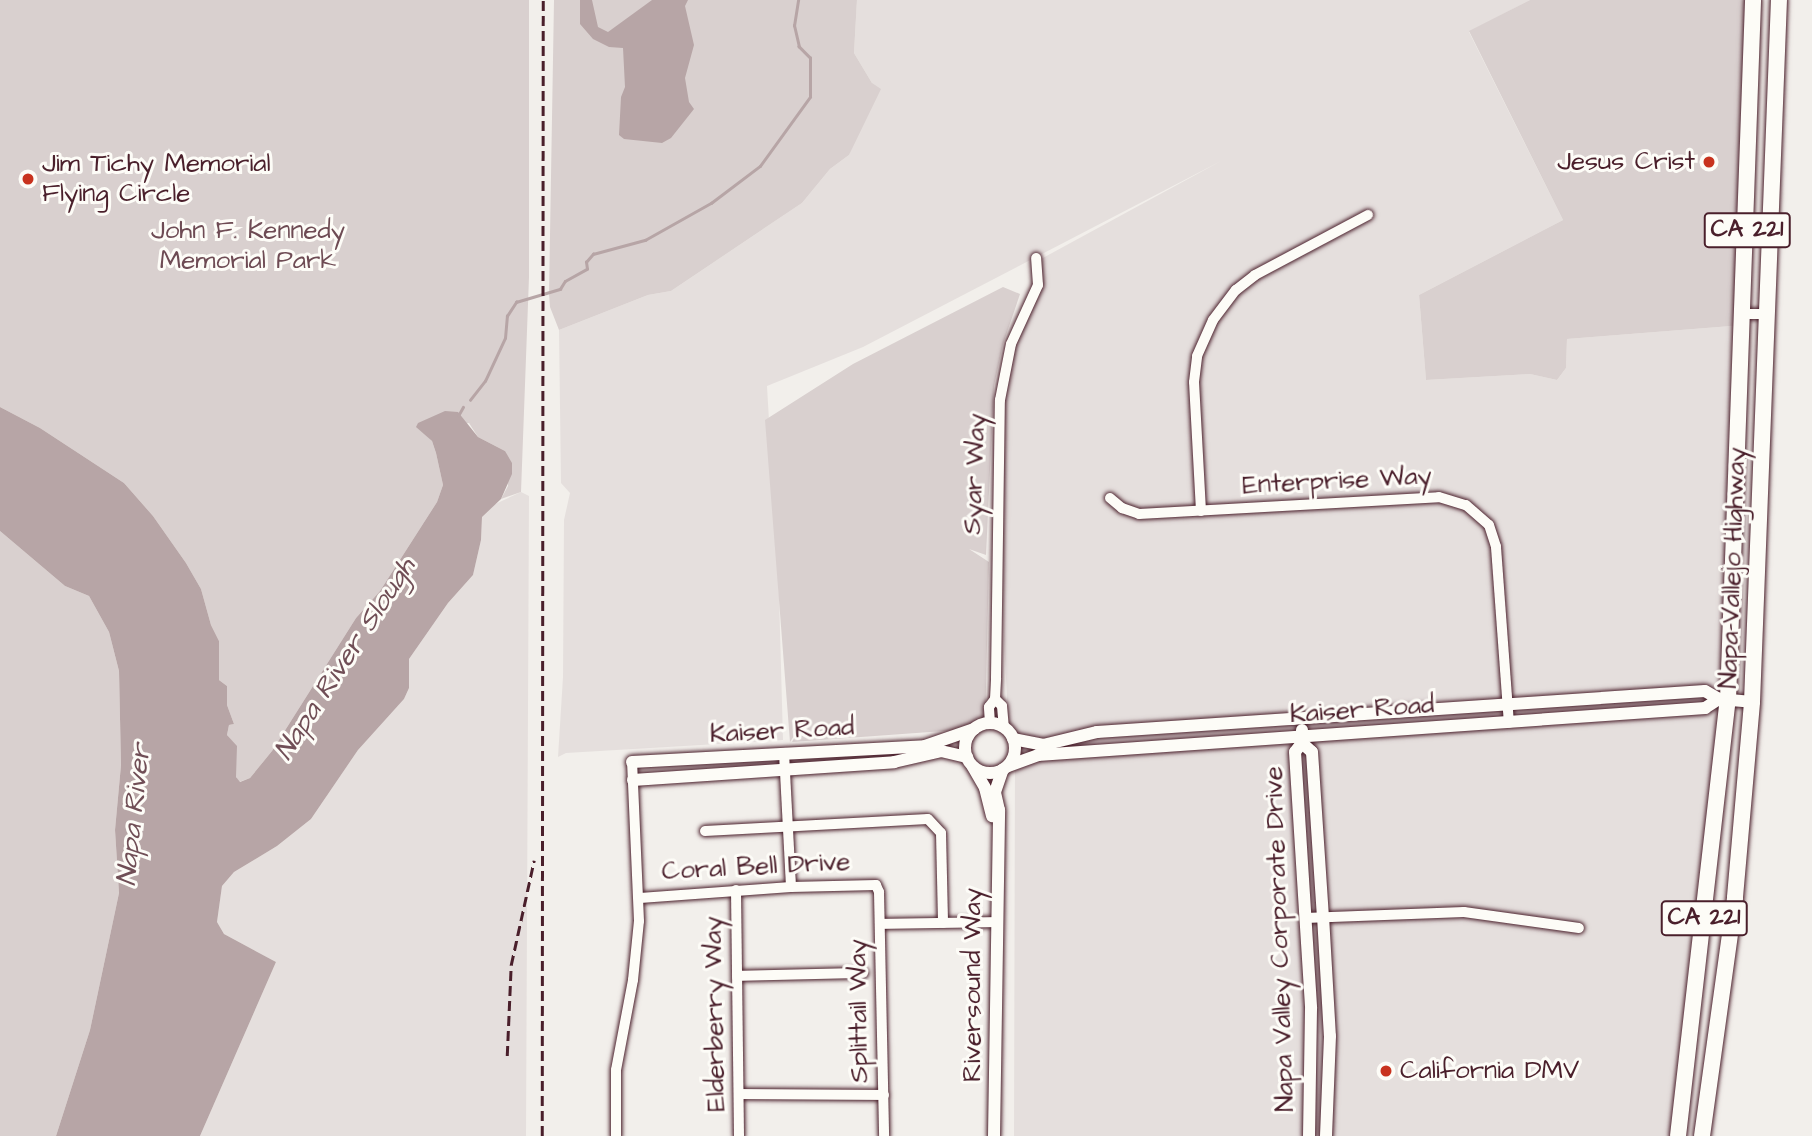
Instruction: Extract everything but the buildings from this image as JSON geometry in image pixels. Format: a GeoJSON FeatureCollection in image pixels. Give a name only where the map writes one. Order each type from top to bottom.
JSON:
{"type":"FeatureCollection","features":[{"type":"Feature","properties":{"kind":"main road","name":"Napa-Vallejo Highway"},"geometry":{"type":"LineString","coordinates":[[1678,1136],[1724,700],[1744,314],[1754,0]]}},
{"type":"Feature","properties":{"kind":"main road","name":"Napa-Vallejo Highway"},"geometry":{"type":"LineString","coordinates":[[1702,1136],[1735,897],[1752,702],[1779,0]]}},
{"type":"Feature","properties":{"kind":"street"},"geometry":{"type":"LineString","coordinates":[[1201,511],[1194,382],[1197,356],[1213,320],[1229,299],[1255,275],[1368,215]]}},
{"type":"Feature","properties":{"kind":"street","name":"Syar Way"},"geometry":{"type":"LineString","coordinates":[[990,723],[989,707],[995,699],[998,423],[1007,357],[1018,323],[1038,285],[1036,258]]}},
{"type":"Feature","properties":{"kind":"street"},"geometry":{"type":"LineString","coordinates":[[1744,314],[1767,314]]}},
{"type":"Feature","properties":{"kind":"street","name":"Enterprise Way"},"geometry":{"type":"LineString","coordinates":[[1110,498],[1122,508],[1139,514],[1439,497],[1466,505],[1489,525],[1496,547],[1509,723]]}},
{"type":"Feature","properties":{"kind":"street","name":"Kaiser Road"},"geometry":{"type":"LineString","coordinates":[[1013,739],[1043,745],[1097,732],[1301,720],[1507,702],[1705,691],[1724,700],[1752,702]]}},
{"type":"Feature","properties":{"kind":"street","name":"Syar Way"},"geometry":{"type":"LineString","coordinates":[[995,699],[1002,706],[1004,727]]}},
{"type":"Feature","properties":{"kind":"street","name":"Kaiser Road"},"geometry":{"type":"LineString","coordinates":[[1005,767],[1038,755],[1302,740],[1705,708],[1724,700]]}},
{"type":"Feature","properties":{"kind":"street","name":"Napa Valley Corporate Drive"},"geometry":{"type":"LineString","coordinates":[[1301,720],[1302,740],[1296,752],[1311,1009],[1309,1136]]}},
{"type":"Feature","properties":{"kind":"street"},"geometry":{"type":"LineString","coordinates":[[990,723],[1004,727],[1013,739],[1014,753],[1005,767],[988,773],[970,762],[967,740],[974,729],[990,723]]}},
{"type":"Feature","properties":{"kind":"street","name":"Kaiser Road"},"geometry":{"type":"LineString","coordinates":[[632,762],[925,746],[974,729]]}},
{"type":"Feature","properties":{"kind":"street","name":"Napa Valley Corporate Drive"},"geometry":{"type":"LineString","coordinates":[[1302,740],[1312,752],[1323,916],[1330,1036],[1326,1136]]}},
{"type":"Feature","properties":{"kind":"street","name":"Kaiser Road"},"geometry":{"type":"LineString","coordinates":[[633,780],[785,772],[894,762],[941,751],[970,762]]}},
{"type":"Feature","properties":{"kind":"street"},"geometry":{"type":"LineString","coordinates":[[784,754],[791,887]]}},
{"type":"Feature","properties":{"kind":"street"},"geometry":{"type":"LineString","coordinates":[[617,1136],[616,1070],[633,980],[640,898],[632,762]]}},
{"type":"Feature","properties":{"kind":"street","name":"Riversound Way"},"geometry":{"type":"LineString","coordinates":[[970,762],[985,788],[996,834]]}},
{"type":"Feature","properties":{"kind":"street","name":"Riversound Way"},"geometry":{"type":"LineString","coordinates":[[994,1136],[996,834],[999,810],[995,792],[1005,767]]}},
{"type":"Feature","properties":{"kind":"street"},"geometry":{"type":"LineString","coordinates":[[705,831],[928,819],[941,833],[943,923]]}},
{"type":"Feature","properties":{"kind":"street","name":"Coral Bell Drive"},"geometry":{"type":"LineString","coordinates":[[640,898],[736,890],[876,885]]}},
{"type":"Feature","properties":{"kind":"street","name":"Splittail Way"},"geometry":{"type":"LineString","coordinates":[[876,885],[880,924],[884,1136]]}},
{"type":"Feature","properties":{"kind":"street","name":"Elderberry Way"},"geometry":{"type":"LineString","coordinates":[[736,890],[738,1136]]}},
{"type":"Feature","properties":{"kind":"street"},"geometry":{"type":"LineString","coordinates":[[1305,918],[1464,912],[1579,928]]}},
{"type":"Feature","properties":{"kind":"street"},"geometry":{"type":"LineString","coordinates":[[880,924],[996,922]]}},
{"type":"Feature","properties":{"kind":"street"},"geometry":{"type":"LineString","coordinates":[[737,976],[863,973]]}},
{"type":"Feature","properties":{"kind":"street"},"geometry":{"type":"LineString","coordinates":[[739,1094],[884,1095]]}},
{"type":"Feature","properties":{"kind":"shaded area"},"geometry":{"type":"Polygon","coordinates":[[[857,0],[1530,0],[1469,32],[1563,220],[1419,295],[1426,380],[1530,374],[1557,380],[1566,368],[1567,339],[1744,325],[1733,620],[1678,1136],[1014,1136],[1015,760],[1008,716],[1004,640],[1000,434],[1009,358],[1043,284],[1041,259],[1221,161],[863,347],[767,386],[779,595],[783,740],[566,753],[558,757],[563,677],[564,520],[570,493],[561,483],[559,330],[648,295],[671,291],[802,203],[830,169],[849,155],[872,83],[854,53],[857,0]]]}},
{"type":"Feature","properties":{"kind":"shaded area"},"geometry":{"type":"Polygon","coordinates":[[[521,492],[529,496],[526,1136],[200,1136],[276,962],[224,934],[217,922],[222,886],[234,872],[277,846],[311,819],[358,750],[404,699],[409,688],[409,659],[448,603],[473,575],[481,540],[482,517],[491,506],[521,492]]]}},
{"type":"Feature","properties":{"kind":"green space","name":"John F. Kennedy Memorial Park"},"geometry":{"type":"Polygon","coordinates":[[[0,0],[529,0],[529,277],[521,492],[501,499],[508,486],[505,451],[478,437],[469,423],[421,429],[432,441],[436,453],[443,485],[437,502],[380,591],[356,618],[272,751],[250,778],[239,782],[236,777],[236,746],[227,735],[229,725],[234,724],[227,705],[227,686],[219,680],[219,641],[211,625],[201,589],[186,563],[153,516],[124,483],[40,428],[0,407],[0,0]]]}},
{"type":"Feature","properties":{"kind":"green space"},"geometry":{"type":"Polygon","coordinates":[[[554,0],[857,0],[854,53],[872,83],[881,89],[849,155],[830,169],[802,203],[671,291],[648,295],[559,330],[550,307],[549,294],[554,0]]]}},
{"type":"Feature","properties":{"kind":"green space"},"geometry":{"type":"Polygon","coordinates":[[[1530,0],[1753,0],[1744,325],[1567,339],[1566,368],[1557,380],[1530,374],[1426,380],[1419,295],[1563,220],[1469,31],[1530,0]]]}},
{"type":"Feature","properties":{"kind":"green space"},"geometry":{"type":"Polygon","coordinates":[[[1003,287],[1020,294],[1003,344],[994,386],[986,555],[969,549],[989,562],[985,728],[792,742],[807,716],[790,742],[765,420],[853,364],[1003,287]]]}},
{"type":"Feature","properties":{"kind":"green space"},"geometry":{"type":"Polygon","coordinates":[[[0,531],[65,586],[89,596],[109,632],[119,671],[121,765],[115,830],[119,893],[90,1030],[56,1136],[0,1136],[0,531]]]}},
{"type":"Feature","properties":{"kind":"water"},"geometry":{"type":"Polygon","coordinates":[[[580,0],[592,0],[598,27],[608,32],[652,0],[688,0],[685,6],[694,45],[685,78],[689,102],[694,109],[671,138],[662,143],[624,139],[619,135],[621,97],[625,87],[623,48],[609,47],[593,39],[580,24],[580,0]]]}},
{"type":"Feature","properties":{"kind":"water","name":"Napa River"},"geometry":{"type":"Polygon","coordinates":[[[0,407],[40,428],[124,483],[153,516],[186,563],[201,589],[211,625],[219,641],[219,680],[227,686],[227,705],[234,724],[229,725],[227,735],[237,746],[236,777],[240,782],[250,778],[272,751],[356,618],[380,591],[437,502],[443,485],[436,453],[432,441],[416,427],[418,423],[445,411],[458,412],[478,437],[505,451],[512,463],[512,474],[501,499],[482,517],[481,540],[473,575],[448,603],[409,659],[409,688],[404,699],[358,750],[311,819],[277,846],[234,872],[222,886],[217,922],[224,934],[276,962],[200,1136],[56,1136],[90,1030],[119,893],[115,830],[121,765],[119,671],[109,632],[89,596],[65,586],[0,531],[0,407]]]}},
{"type":"Feature","properties":{"kind":"waterway"},"geometry":{"type":"LineString","coordinates":[[470,400],[485,381],[505,338],[507,316],[516,302],[560,289],[565,281],[587,269],[586,262],[593,254],[645,240],[711,203],[760,166],[810,97],[810,58],[799,47],[794,26],[798,0]]}},
{"type":"Feature","properties":{"kind":"waterway","name":"Napa River Slough"},"geometry":{"type":"LineString","coordinates":[[458,416],[463,407]]}},
{"type":"Feature","properties":{"kind":"railway"},"geometry":{"type":"LineString","coordinates":[[542,1136],[543,0]]}},
{"type":"Feature","properties":{"kind":"railway"},"geometry":{"type":"LineString","coordinates":[[507,1056],[511,965],[534,860]]}},
{"type":"Feature","properties":{"kind":"place","name":"Jesus Crist"},"geometry":{"type":"Point","coordinates":[1709,162]}},
{"type":"Feature","properties":{"kind":"place","name":"Jim Tichy Memorial Flying Circle"},"geometry":{"type":"Point","coordinates":[28,179]}},
{"type":"Feature","properties":{"kind":"place","name":"California DMV"},"geometry":{"type":"Point","coordinates":[1386,1071]}}]}
